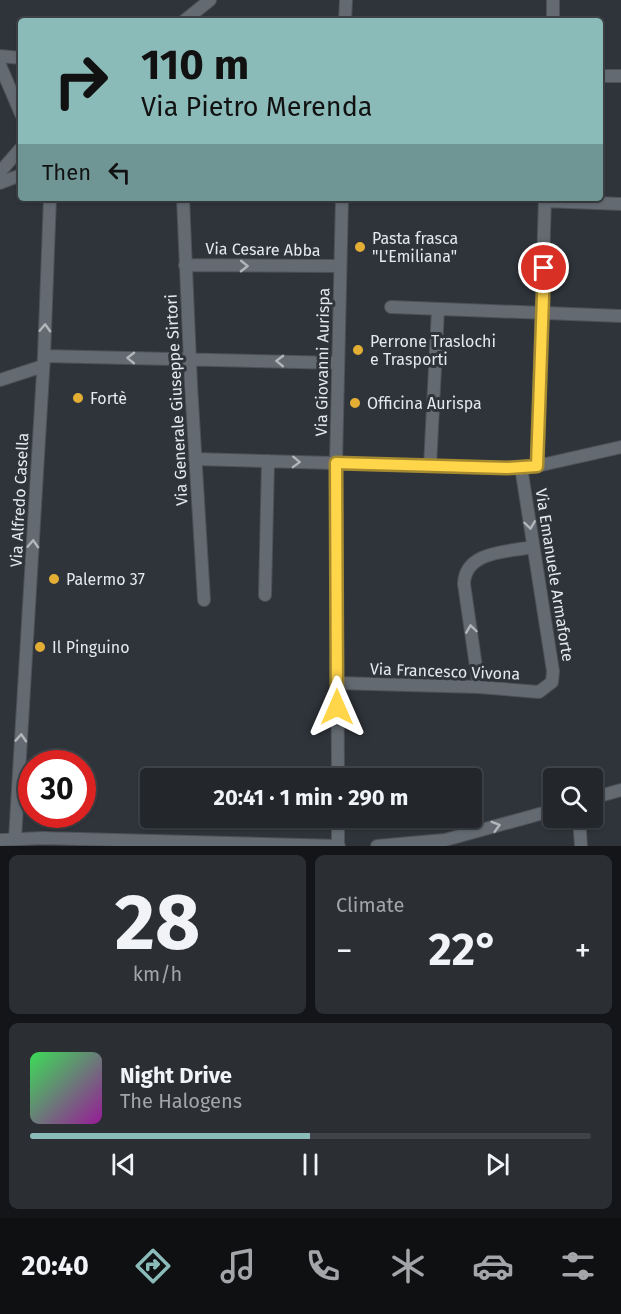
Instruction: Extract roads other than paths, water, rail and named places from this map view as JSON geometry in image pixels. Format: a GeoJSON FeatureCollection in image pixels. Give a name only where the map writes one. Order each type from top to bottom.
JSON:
{"type":"FeatureCollection","features":[{"type":"Feature","properties":{"kind":"street"},"geometry":{"type":"LineString","coordinates":[[188,18],[210,0]]}},
{"type":"Feature","properties":{"kind":"street"},"geometry":{"type":"LineString","coordinates":[[345,18],[346,0]]}},
{"type":"Feature","properties":{"kind":"street"},"geometry":{"type":"LineString","coordinates":[[553,18],[554,0]]}},
{"type":"Feature","properties":{"kind":"street"},"geometry":{"type":"LineString","coordinates":[[0,56],[18,58]]}},
{"type":"Feature","properties":{"kind":"street"},"geometry":{"type":"LineString","coordinates":[[0,65],[18,107]]}},
{"type":"Feature","properties":{"kind":"street"},"geometry":{"type":"LineString","coordinates":[[603,76],[621,76]]}},
{"type":"Feature","properties":{"kind":"street"},"geometry":{"type":"LineString","coordinates":[[0,172],[18,151]]}},
{"type":"Feature","properties":{"kind":"street"},"geometry":{"type":"LineString","coordinates":[[0,183],[18,176]]}},
{"type":"Feature","properties":{"kind":"street","name":"Via Alfredo Casella"},"geometry":{"type":"LineString","coordinates":[[15,839],[44,361],[50,201]]}},
{"type":"Feature","properties":{"kind":"street","name":"Via Generale Giuseppe Sirtori"},"geometry":{"type":"LineString","coordinates":[[183,201],[189,359],[204,600]]}},
{"type":"Feature","properties":{"kind":"street","name":"Via Giovanni Aurispa"},"geometry":{"type":"LineString","coordinates":[[338,768],[336,463],[342,201]]}},
{"type":"Feature","properties":{"kind":"street"},"geometry":{"type":"LineString","coordinates":[[537,466],[545,201]]}},
{"type":"Feature","properties":{"kind":"street"},"geometry":{"type":"LineString","coordinates":[[564,201],[621,204]]}},
{"type":"Feature","properties":{"kind":"street","name":"Via Cesare Abba"},"geometry":{"type":"LineString","coordinates":[[185,265],[340,266]]}},
{"type":"Feature","properties":{"kind":"street"},"geometry":{"type":"LineString","coordinates":[[391,307],[621,316]]}},
{"type":"Feature","properties":{"kind":"street"},"geometry":{"type":"LineString","coordinates":[[430,466],[438,309]]}},
{"type":"Feature","properties":{"kind":"street"},"geometry":{"type":"LineString","coordinates":[[0,380],[44,361],[189,359],[338,363]]}},
{"type":"Feature","properties":{"kind":"street"},"geometry":{"type":"LineString","coordinates":[[195,459],[521,467],[537,466],[621,447]]}},
{"type":"Feature","properties":{"kind":"street"},"geometry":{"type":"LineString","coordinates":[[265,595],[268,461]]}},
{"type":"Feature","properties":{"kind":"street","name":"Via Emanuele Armaforte"},"geometry":{"type":"LineString","coordinates":[[521,467],[554,677],[549,687]]}},
{"type":"Feature","properties":{"kind":"street"},"geometry":{"type":"LineString","coordinates":[[479,687],[464,584],[467,569],[479,558],[533,547]]}},
{"type":"Feature","properties":{"kind":"street","name":"Via Francesco Vivona"},"geometry":{"type":"LineString","coordinates":[[337,683],[479,687],[539,692],[549,687]]}},
{"type":"Feature","properties":{"kind":"street"},"geometry":{"type":"LineString","coordinates":[[603,795],[621,790]]}},
{"type":"Feature","properties":{"kind":"street"},"geometry":{"type":"LineString","coordinates":[[377,846],[445,840],[543,813]]}},
{"type":"Feature","properties":{"kind":"street"},"geometry":{"type":"LineString","coordinates":[[0,840],[338,846],[338,828]]}},
{"type":"Feature","properties":{"kind":"street"},"geometry":{"type":"LineString","coordinates":[[579,828],[580,846]]}},
{"type":"Feature","properties":{"kind":"place","name":"Pasta frasca \"L'Emiliana\""},"geometry":{"type":"Point","coordinates":[360,247]}},
{"type":"Feature","properties":{"kind":"place","name":"Perrone Traslochi e Trasporti"},"geometry":{"type":"Point","coordinates":[358,350]}},
{"type":"Feature","properties":{"kind":"place","name":"Fortè"},"geometry":{"type":"Point","coordinates":[78,398]}},
{"type":"Feature","properties":{"kind":"place","name":"Officina Aurispa"},"geometry":{"type":"Point","coordinates":[355,403]}},
{"type":"Feature","properties":{"kind":"place","name":"Palermo 37"},"geometry":{"type":"Point","coordinates":[54,579]}},
{"type":"Feature","properties":{"kind":"place","name":"Il Pinguino"},"geometry":{"type":"Point","coordinates":[40,647]}}]}
